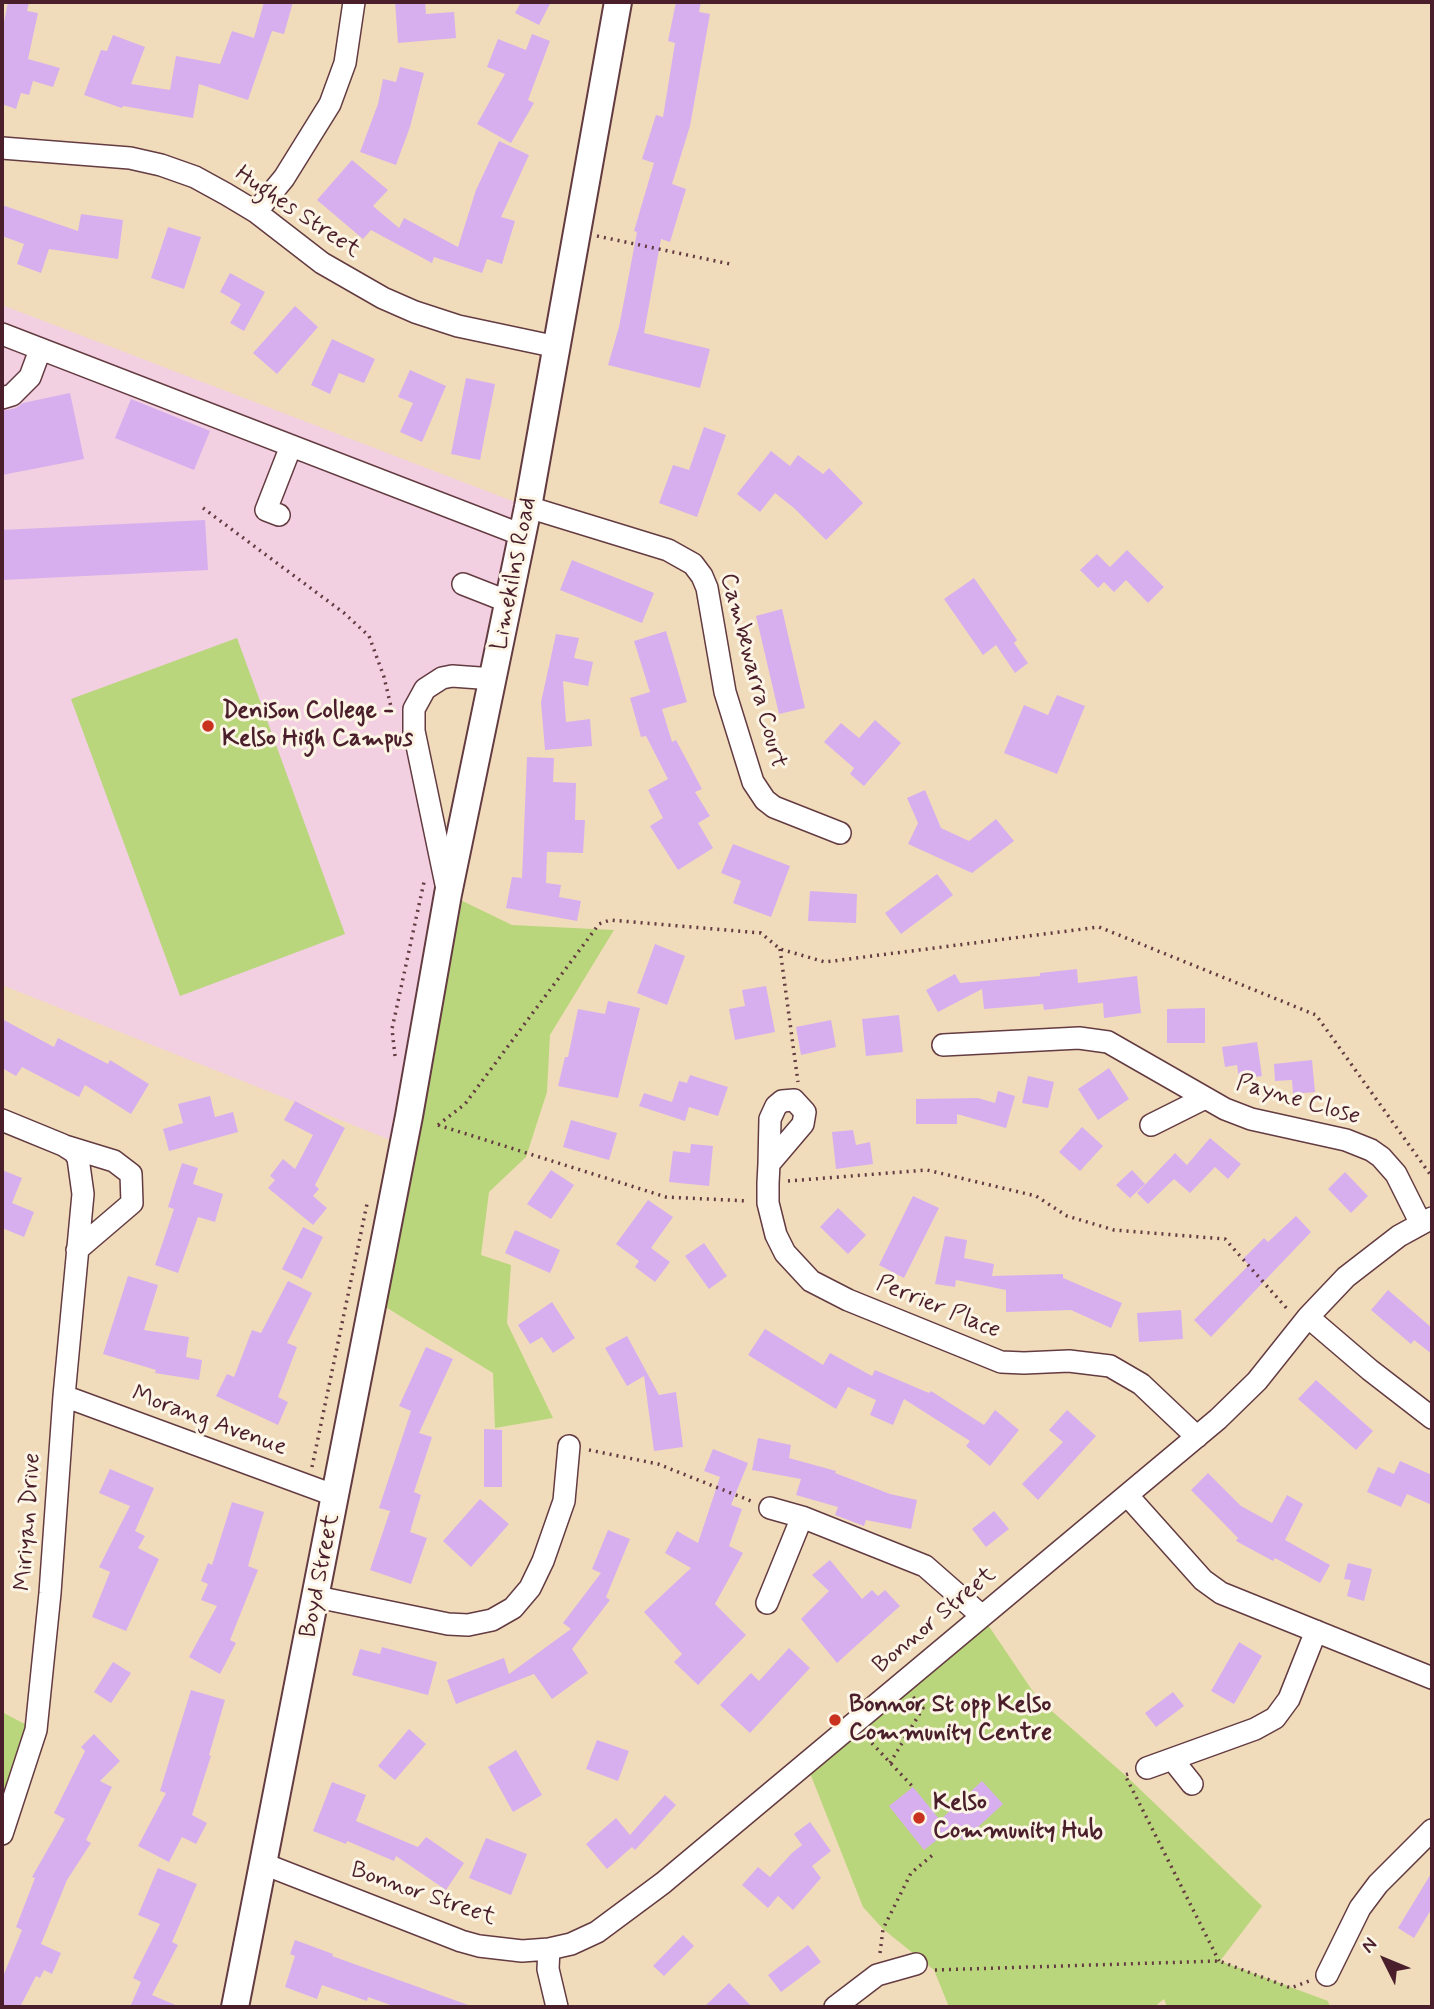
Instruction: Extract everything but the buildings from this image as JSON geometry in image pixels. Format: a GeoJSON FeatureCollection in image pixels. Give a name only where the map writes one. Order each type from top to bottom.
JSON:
{"type":"FeatureCollection","features":[{"type":"Feature","properties":{"kind":"main road","name":"Limekilns Road"},"geometry":{"type":"LineString","coordinates":[[403,1145],[448,894],[528,507],[618,2]]}},
{"type":"Feature","properties":{"kind":"main road","name":"Boyd Street"},"geometry":{"type":"LineString","coordinates":[[235,2007],[403,1145]]}},
{"type":"Feature","properties":{"kind":"street"},"geometry":{"type":"LineString","coordinates":[[256,212],[284,178],[330,104],[345,63],[354,2]]}},
{"type":"Feature","properties":{"kind":"street","name":"Hughes Street"},"geometry":{"type":"LineString","coordinates":[[2,148],[130,158],[195,177],[256,212],[322,263],[394,303],[458,326],[557,347]]}},
{"type":"Feature","properties":{"kind":"street"},"geometry":{"type":"LineString","coordinates":[[2,334],[522,535]]}},
{"type":"Feature","properties":{"kind":"street"},"geometry":{"type":"LineString","coordinates":[[2,398],[12,395],[30,377],[40,350]]}},
{"type":"Feature","properties":{"kind":"street"},"geometry":{"type":"LineString","coordinates":[[279,515],[266,510],[291,446]]}},
{"type":"Feature","properties":{"kind":"street","name":"Cambewarra Court"},"geometry":{"type":"LineString","coordinates":[[528,507],[668,550],[693,564],[707,588],[725,692],[753,782],[765,800],[774,807],[839,833]]}},
{"type":"Feature","properties":{"kind":"street"},"geometry":{"type":"LineString","coordinates":[[463,584],[509,602]]}},
{"type":"Feature","properties":{"kind":"street"},"geometry":{"type":"LineString","coordinates":[[448,894],[414,731],[414,709],[425,690],[442,678],[452,676],[494,679]]}},
{"type":"Feature","properties":{"kind":"street","name":"Payne Close"},"geometry":{"type":"LineString","coordinates":[[943,1045],[1094,1039],[1122,1048],[1205,1098],[1251,1119],[1346,1140],[1371,1150],[1396,1174],[1426,1221]]}},
{"type":"Feature","properties":{"kind":"street","name":"Payne Close"},"geometry":{"type":"LineString","coordinates":[[1151,1125],[1205,1098]]}},
{"type":"Feature","properties":{"kind":"street"},"geometry":{"type":"LineString","coordinates":[[768,1183],[803,1124],[805,1112],[794,1100]]}},
{"type":"Feature","properties":{"kind":"street","name":"Perrier Place"},"geometry":{"type":"LineString","coordinates":[[794,1100],[782,1101],[772,1112],[768,1183],[776,1235],[797,1269],[811,1281],[829,1292],[1001,1362],[1069,1361],[1110,1366],[1148,1389],[1197,1437]]}},
{"type":"Feature","properties":{"kind":"street"},"geometry":{"type":"LineString","coordinates":[[2,1120],[63,1145],[114,1161],[131,1174],[132,1203],[77,1250]]}},
{"type":"Feature","properties":{"kind":"street","name":"Miriyan Drive"},"geometry":{"type":"LineString","coordinates":[[2,1835],[36,1730],[50,1592],[64,1396],[83,1194],[78,1158],[63,1145]]}},
{"type":"Feature","properties":{"kind":"street","name":"Bonnor Street"},"geometry":{"type":"LineString","coordinates":[[264,1864],[461,1941],[522,1951],[571,1944],[597,1932],[634,1906],[1197,1437],[1257,1381],[1305,1322],[1364,1261],[1426,1221]]}},
{"type":"Feature","properties":{"kind":"street"},"geometry":{"type":"LineString","coordinates":[[1305,1322],[1432,1418]]}},
{"type":"Feature","properties":{"kind":"street","name":"Morang Avenue"},"geometry":{"type":"LineString","coordinates":[[64,1396],[336,1496]]}},
{"type":"Feature","properties":{"kind":"street"},"geometry":{"type":"LineString","coordinates":[[317,1597],[448,1624],[468,1625],[492,1620],[513,1608],[530,1588],[543,1561],[564,1501],[569,1446]]}},
{"type":"Feature","properties":{"kind":"street"},"geometry":{"type":"LineString","coordinates":[[1127,1495],[1203,1580],[1221,1594],[1432,1678]]}},
{"type":"Feature","properties":{"kind":"street"},"geometry":{"type":"LineString","coordinates":[[769,1508],[802,1517],[925,1566],[982,1616]]}},
{"type":"Feature","properties":{"kind":"street"},"geometry":{"type":"LineString","coordinates":[[766,1603],[802,1517]]}},
{"type":"Feature","properties":{"kind":"street"},"geometry":{"type":"LineString","coordinates":[[1147,1768],[1255,1729],[1275,1718],[1289,1699],[1316,1631]]}},
{"type":"Feature","properties":{"kind":"street"},"geometry":{"type":"LineString","coordinates":[[1172,1759],[1192,1784]]}},
{"type":"Feature","properties":{"kind":"street"},"geometry":{"type":"LineString","coordinates":[[1327,1975],[1360,1908],[1378,1884],[1432,1830]]}},
{"type":"Feature","properties":{"kind":"street"},"geometry":{"type":"LineString","coordinates":[[549,1949],[548,1969],[557,2007]]}},
{"type":"Feature","properties":{"kind":"street"},"geometry":{"type":"LineString","coordinates":[[835,2007],[877,1975],[916,1964]]}},
{"type":"Feature","properties":{"kind":"path"},"geometry":{"type":"LineString","coordinates":[[578,232],[730,264]]}},
{"type":"Feature","properties":{"kind":"path"},"geometry":{"type":"LineString","coordinates":[[203,508],[344,613],[369,636],[394,716]]}},
{"type":"Feature","properties":{"kind":"path"},"geometry":{"type":"LineString","coordinates":[[396,1062],[392,1029],[426,872]]}},
{"type":"Feature","properties":{"kind":"path"},"geometry":{"type":"LineString","coordinates":[[438,1125],[465,1104],[599,924],[610,920],[761,933],[780,949],[825,961],[1099,927],[1316,1015],[1432,1177]]}},
{"type":"Feature","properties":{"kind":"path"},"geometry":{"type":"LineString","coordinates":[[780,949],[799,1079],[794,1100]]}},
{"type":"Feature","properties":{"kind":"path"},"geometry":{"type":"LineString","coordinates":[[409,1116],[666,1196],[710,1197],[768,1183],[927,1170],[1036,1196],[1068,1216],[1114,1230],[1225,1240],[1305,1322]]}},
{"type":"Feature","properties":{"kind":"path"},"geometry":{"type":"LineString","coordinates":[[307,1487],[369,1195]]}},
{"type":"Feature","properties":{"kind":"path"},"geometry":{"type":"LineString","coordinates":[[569,1446],[658,1464],[769,1508]]}},
{"type":"Feature","properties":{"kind":"path"},"geometry":{"type":"LineString","coordinates":[[890,1763],[923,1708],[900,1684]]}},
{"type":"Feature","properties":{"kind":"path"},"geometry":{"type":"LineString","coordinates":[[853,1723],[913,1787]]}},
{"type":"Feature","properties":{"kind":"path"},"geometry":{"type":"LineString","coordinates":[[1147,1768],[1125,1775],[1219,1961]]}},
{"type":"Feature","properties":{"kind":"path"},"geometry":{"type":"LineString","coordinates":[[877,1975],[883,1929],[911,1873],[935,1853]]}},
{"type":"Feature","properties":{"kind":"path"},"geometry":{"type":"LineString","coordinates":[[916,1964],[934,1970],[1219,1961],[1291,1988],[1327,1975]]}},
{"type":"Feature","properties":{"kind":"shaded area","name":"Denison College - Kelso High Campus"},"geometry":{"type":"Polygon","coordinates":[[[2,305],[528,507],[494,679],[462,676],[418,698],[448,894],[403,1145],[2,985],[2,305]]]}},
{"type":"Feature","properties":{"kind":"green space"},"geometry":{"type":"Polygon","coordinates":[[[237,638],[345,934],[180,996],[71,699],[237,638]]]}},
{"type":"Feature","properties":{"kind":"green space"},"geometry":{"type":"Polygon","coordinates":[[[448,894],[512,925],[614,930],[550,1035],[547,1092],[526,1157],[489,1192],[481,1255],[511,1265],[507,1323],[553,1418],[495,1428],[493,1373],[379,1303],[448,894]]]}},
{"type":"Feature","properties":{"kind":"green space"},"geometry":{"type":"Polygon","coordinates":[[[982,1616],[1038,1699],[1125,1775],[1262,1906],[1220,1961],[1328,2001],[1330,2007],[1167,2007],[1164,1999],[1154,2007],[949,2007],[934,1970],[883,1929],[863,1907],[806,1763],[982,1616]]]}},
{"type":"Feature","properties":{"kind":"green space"},"geometry":{"type":"Polygon","coordinates":[[[2,1712],[36,1730],[2,1834],[2,1712]]]}},
{"type":"Feature","properties":{"kind":"place","name":"Denison College - Kelso High Campus"},"geometry":{"type":"Point","coordinates":[208,726]}},
{"type":"Feature","properties":{"kind":"place","name":"Bonnor St opp Kelso Community Centre"},"geometry":{"type":"Point","coordinates":[835,1720]}},
{"type":"Feature","properties":{"kind":"place","name":"Kelso Community Hub"},"geometry":{"type":"Point","coordinates":[919,1818]}}]}
